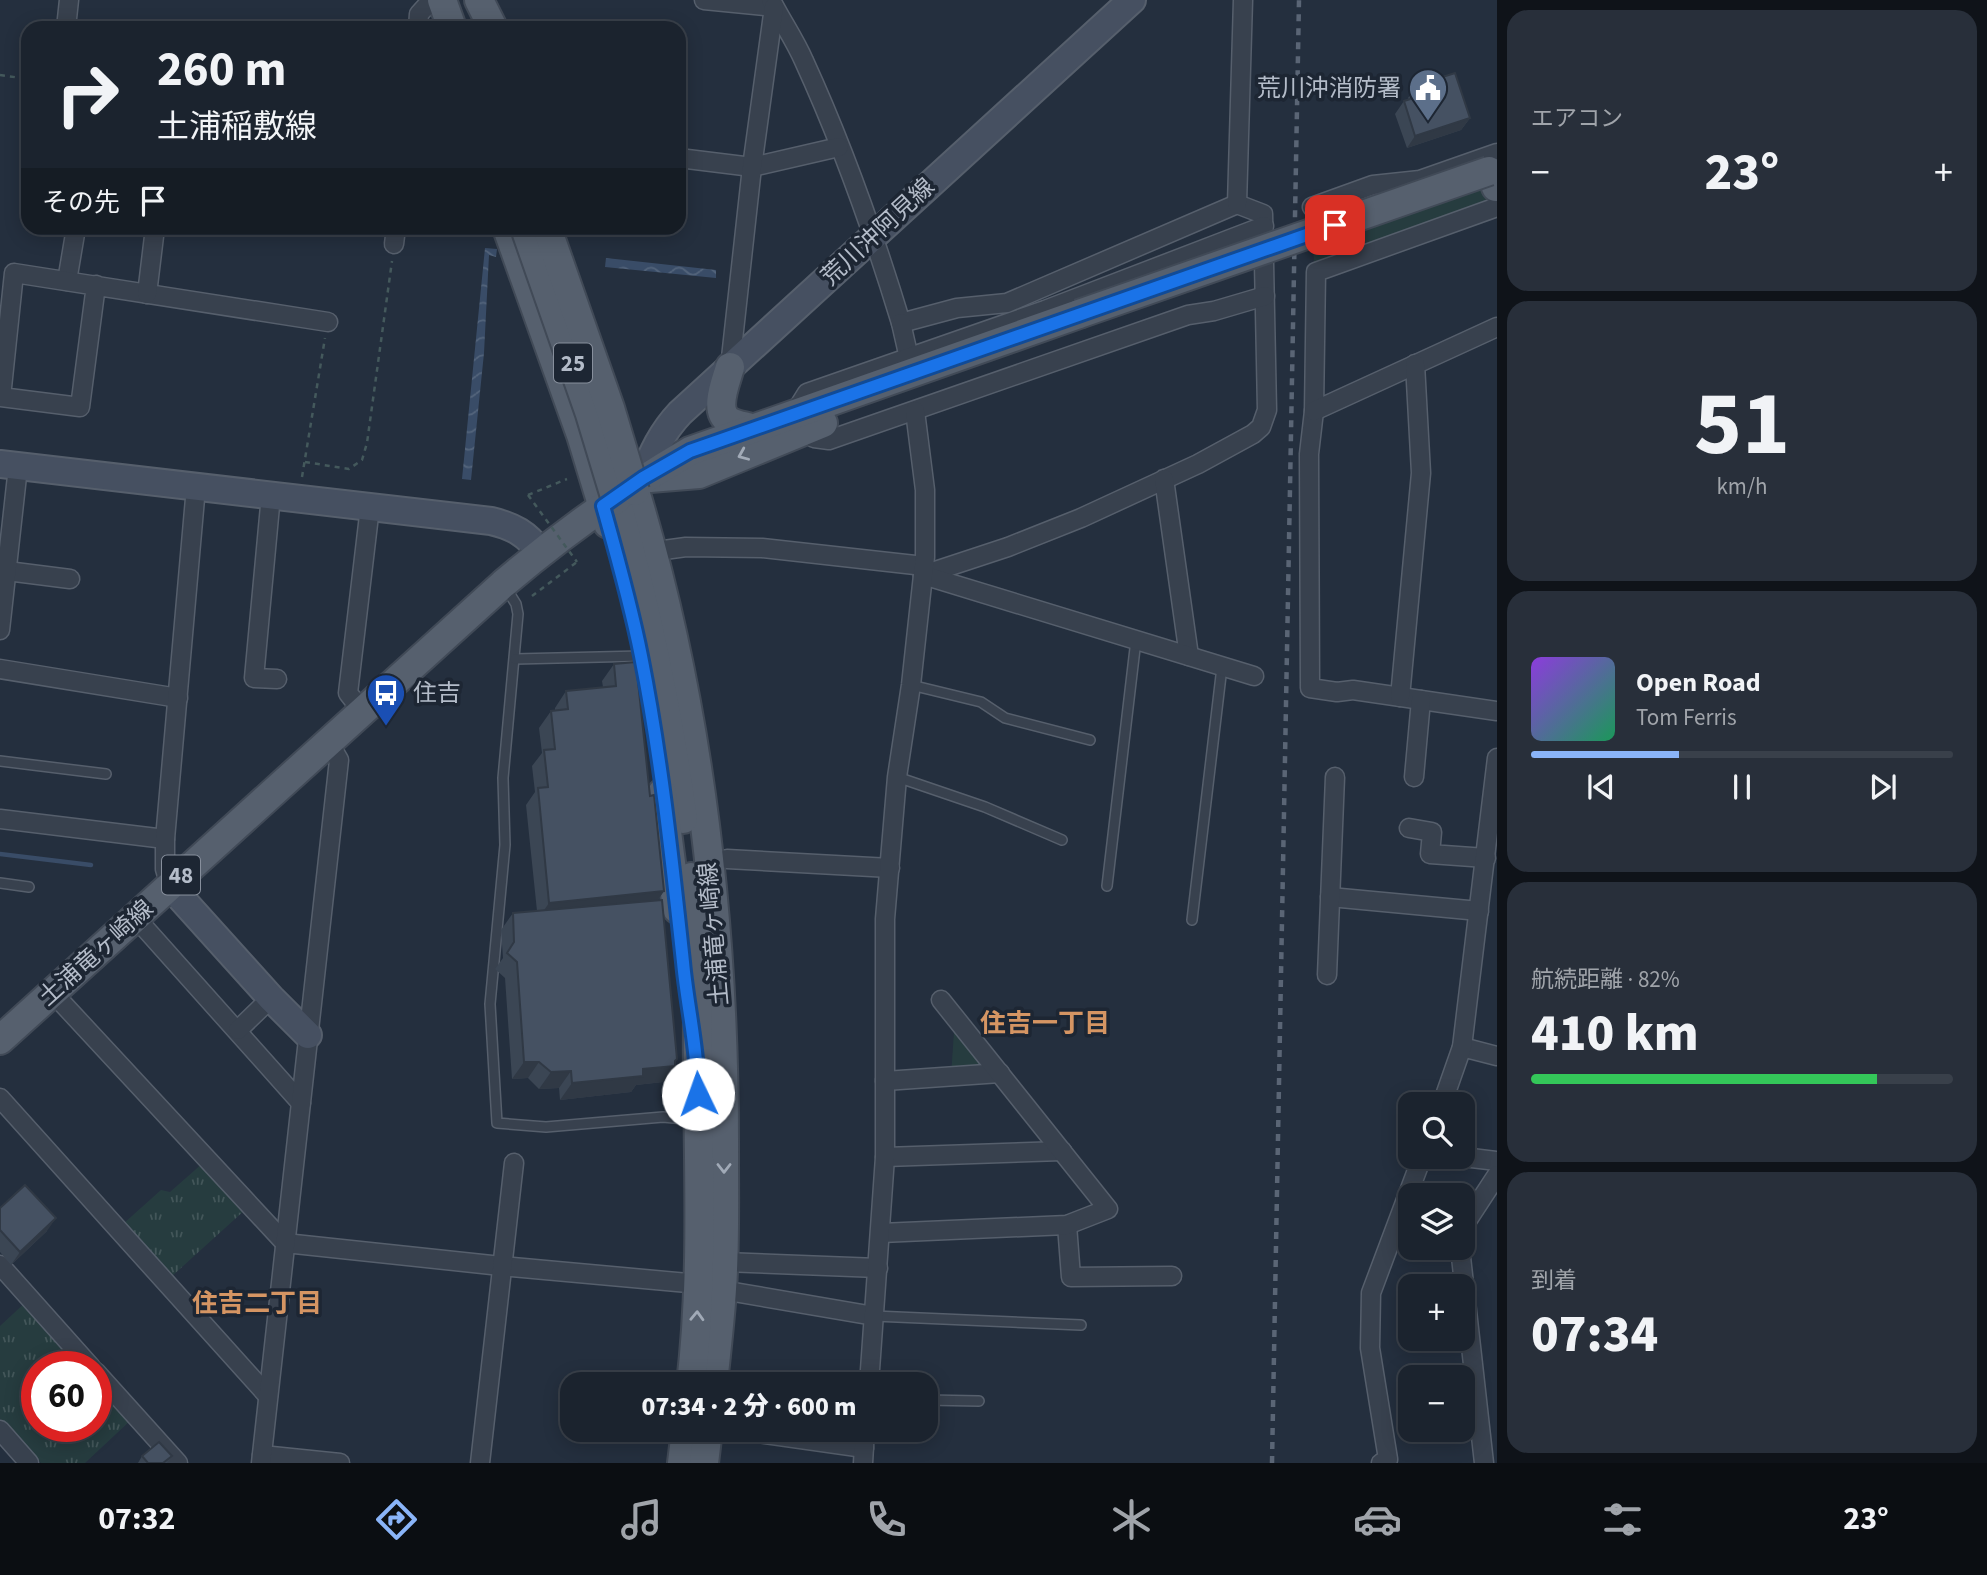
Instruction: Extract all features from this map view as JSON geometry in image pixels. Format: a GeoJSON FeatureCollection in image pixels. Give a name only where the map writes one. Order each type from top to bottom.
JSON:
{"type":"FeatureCollection","features":[{"type":"Feature","properties":{"kind":"main road"},"geometry":{"type":"LineString","coordinates":[[467,0],[474,21]]}},
{"type":"Feature","properties":{"kind":"main road"},"geometry":{"type":"LineString","coordinates":[[479,0],[490,21]]}},
{"type":"Feature","properties":{"kind":"main road"},"geometry":{"type":"LineString","coordinates":[[624,494],[699,474],[800,421],[1495,179]]}},
{"type":"Feature","properties":{"kind":"main road"},"geometry":{"type":"LineString","coordinates":[[510,235],[581,435],[664,550],[687,644],[710,874],[734,966],[711,1065]]}},
{"type":"Feature","properties":{"kind":"main road","name":"25"},"geometry":{"type":"LineString","coordinates":[[528,235],[590,415],[624,494]]}},
{"type":"Feature","properties":{"kind":"main road","name":"25"},"geometry":{"type":"LineString","coordinates":[[549,235],[610,408],[624,494]]}},
{"type":"Feature","properties":{"kind":"main road"},"geometry":{"type":"LineString","coordinates":[[564,235],[624,494],[622,569],[642,656],[675,889],[685,987],[711,1065]]}},
{"type":"Feature","properties":{"kind":"main road"},"geometry":{"type":"LineString","coordinates":[[730,367],[721,400],[723,412],[730,421],[751,428]]}},
{"type":"Feature","properties":{"kind":"main road"},"geometry":{"type":"LineString","coordinates":[[624,494],[690,451],[751,428],[800,421]]}},
{"type":"Feature","properties":{"kind":"main road","name":"土浦竜ヶ崎線"},"geometry":{"type":"LineString","coordinates":[[0,1040],[503,584],[540,552],[624,494],[652,547],[688,709],[710,874],[699,989],[711,1065],[724,1262],[710,1287],[696,1342],[692,1372]]}},
{"type":"Feature","properties":{"kind":"main road","name":"土浦竜ヶ崎線"},"geometry":{"type":"LineString","coordinates":[[711,1065],[699,1120],[713,1372]]}},
{"type":"Feature","properties":{"kind":"main road"},"geometry":{"type":"LineString","coordinates":[[682,1463],[685,1442]]}},
{"type":"Feature","properties":{"kind":"main road"},"geometry":{"type":"LineString","coordinates":[[704,1463],[707,1442]]}},
{"type":"Feature","properties":{"kind":"street"},"geometry":{"type":"LineString","coordinates":[[67,21],[69,0]]}},
{"type":"Feature","properties":{"kind":"street"},"geometry":{"type":"LineString","coordinates":[[704,0],[773,4]]}},
{"type":"Feature","properties":{"kind":"street","name":"荒川沖阿見線"},"geometry":{"type":"LineString","coordinates":[[624,494],[671,422],[1132,0]]}},
{"type":"Feature","properties":{"kind":"street"},"geometry":{"type":"LineString","coordinates":[[1237,204],[1243,0]]}},
{"type":"Feature","properties":{"kind":"street"},"geometry":{"type":"LineString","coordinates":[[773,4],[804,60],[839,146],[873,236],[901,323],[909,358]]}},
{"type":"Feature","properties":{"kind":"street"},"geometry":{"type":"LineString","coordinates":[[730,367],[773,4]]}},
{"type":"Feature","properties":{"kind":"street"},"geometry":{"type":"LineString","coordinates":[[418,21],[419,14],[435,8]]}},
{"type":"Feature","properties":{"kind":"street"},"geometry":{"type":"LineString","coordinates":[[686,159],[752,167],[839,146]]}},
{"type":"Feature","properties":{"kind":"street"},"geometry":{"type":"LineString","coordinates":[[1312,207],[1373,185],[1420,180],[1495,179]]}},
{"type":"Feature","properties":{"kind":"street"},"geometry":{"type":"LineString","coordinates":[[1495,179],[1316,272],[1314,411],[1309,454],[1310,688],[1337,692],[1353,690],[1497,711]]}},
{"type":"Feature","properties":{"kind":"street"},"geometry":{"type":"LineString","coordinates":[[901,323],[957,308],[1013,300],[1237,204],[1262,214],[1267,410],[1261,427],[1198,464],[1081,518],[1009,547],[924,570]]}},
{"type":"Feature","properties":{"kind":"street"},"geometry":{"type":"LineString","coordinates":[[1264,226],[1045,310],[807,393],[800,421],[814,438],[829,440],[1188,315],[1214,311],[1265,296]]}},
{"type":"Feature","properties":{"kind":"street"},"geometry":{"type":"LineString","coordinates":[[67,281],[75,235]]}},
{"type":"Feature","properties":{"kind":"street"},"geometry":{"type":"LineString","coordinates":[[147,294],[154,235]]}},
{"type":"Feature","properties":{"kind":"street"},"geometry":{"type":"LineString","coordinates":[[96,285],[80,407],[1,397],[14,273],[96,285],[328,322]]}},
{"type":"Feature","properties":{"kind":"street"},"geometry":{"type":"LineString","coordinates":[[1037,290],[1045,310]]}},
{"type":"Feature","properties":{"kind":"street"},"geometry":{"type":"LineString","coordinates":[[1013,300],[1020,319]]}},
{"type":"Feature","properties":{"kind":"street"},"geometry":{"type":"LineString","coordinates":[[1314,411],[1497,327]]}},
{"type":"Feature","properties":{"kind":"street"},"geometry":{"type":"LineString","coordinates":[[1400,697],[1421,473],[1415,364]]}},
{"type":"Feature","properties":{"kind":"street"},"geometry":{"type":"LineString","coordinates":[[870,1372],[886,1157],[885,919],[897,778],[924,570],[925,490],[915,411]]}},
{"type":"Feature","properties":{"kind":"street"},"geometry":{"type":"LineString","coordinates":[[0,630],[7,570],[9,466],[299,497],[509,525],[524,533],[540,552]]}},
{"type":"Feature","properties":{"kind":"street"},"geometry":{"type":"LineString","coordinates":[[1164,478],[1189,656]]}},
{"type":"Feature","properties":{"kind":"street"},"geometry":{"type":"LineString","coordinates":[[196,487],[164,863],[170,886],[308,1035]]}},
{"type":"Feature","properties":{"kind":"street"},"geometry":{"type":"LineString","coordinates":[[271,495],[254,678],[278,679]]}},
{"type":"Feature","properties":{"kind":"street"},"geometry":{"type":"LineString","coordinates":[[362,711],[348,693],[370,507]]}},
{"type":"Feature","properties":{"kind":"street"},"geometry":{"type":"LineString","coordinates":[[664,550],[686,547],[762,548],[924,570],[1254,676]]}},
{"type":"Feature","properties":{"kind":"street"},"geometry":{"type":"LineString","coordinates":[[7,570],[71,579]]}},
{"type":"Feature","properties":{"kind":"street"},"geometry":{"type":"LineString","coordinates":[[0,669],[178,698]]}},
{"type":"Feature","properties":{"kind":"street"},"geometry":{"type":"LineString","coordinates":[[1414,776],[1422,700]]}},
{"type":"Feature","properties":{"kind":"street"},"geometry":{"type":"LineString","coordinates":[[328,741],[340,760],[261,1459],[340,1463]]}},
{"type":"Feature","properties":{"kind":"street"},"geometry":{"type":"LineString","coordinates":[[1446,1092],[1462,1046],[1497,758]]}},
{"type":"Feature","properties":{"kind":"street"},"geometry":{"type":"LineString","coordinates":[[1327,975],[1335,777]]}},
{"type":"Feature","properties":{"kind":"street"},"geometry":{"type":"LineString","coordinates":[[0,819],[165,839]]}},
{"type":"Feature","properties":{"kind":"street"},"geometry":{"type":"LineString","coordinates":[[1409,828],[1432,832],[1430,854],[1486,858]]}},
{"type":"Feature","properties":{"kind":"street"},"geometry":{"type":"LineString","coordinates":[[710,874],[890,868]]}},
{"type":"Feature","properties":{"kind":"street"},"geometry":{"type":"LineString","coordinates":[[1330,897],[1479,911]]}},
{"type":"Feature","properties":{"kind":"street"},"geometry":{"type":"LineString","coordinates":[[135,917],[301,1103]]}},
{"type":"Feature","properties":{"kind":"street"},"geometry":{"type":"LineString","coordinates":[[52,992],[285,1243],[710,1287],[874,1316]]}},
{"type":"Feature","properties":{"kind":"street"},"geometry":{"type":"LineString","coordinates":[[238,1030],[271,998]]}},
{"type":"Feature","properties":{"kind":"street"},"geometry":{"type":"LineString","coordinates":[[881,1233],[1068,1225],[1108,1209],[942,1000]]}},
{"type":"Feature","properties":{"kind":"street"},"geometry":{"type":"LineString","coordinates":[[1462,1046],[1497,1056]]}},
{"type":"Feature","properties":{"kind":"street"},"geometry":{"type":"LineString","coordinates":[[885,1081],[1000,1073]]}},
{"type":"Feature","properties":{"kind":"street"},"geometry":{"type":"LineString","coordinates":[[0,1098],[268,1396]]}},
{"type":"Feature","properties":{"kind":"street"},"geometry":{"type":"LineString","coordinates":[[886,1157],[1062,1150]]}},
{"type":"Feature","properties":{"kind":"street"},"geometry":{"type":"LineString","coordinates":[[1475,1158],[1497,1161]]}},
{"type":"Feature","properties":{"kind":"street"},"geometry":{"type":"LineString","coordinates":[[480,1463],[514,1163]]}},
{"type":"Feature","properties":{"kind":"street"},"geometry":{"type":"LineString","coordinates":[[1381,1463],[1388,1459],[1370,1348],[1371,1293],[1418,1169]]}},
{"type":"Feature","properties":{"kind":"street"},"geometry":{"type":"LineString","coordinates":[[1475,1209],[1497,1175]]}},
{"type":"Feature","properties":{"kind":"street"},"geometry":{"type":"LineString","coordinates":[[1068,1225],[1071,1277],[1172,1276]]}},
{"type":"Feature","properties":{"kind":"street"},"geometry":{"type":"LineString","coordinates":[[1461,1260],[1484,1463]]}},
{"type":"Feature","properties":{"kind":"street"},"geometry":{"type":"LineString","coordinates":[[724,1262],[878,1268]]}},
{"type":"Feature","properties":{"kind":"street"},"geometry":{"type":"LineString","coordinates":[[0,1265],[77,1351]]}},
{"type":"Feature","properties":{"kind":"street"},"geometry":{"type":"LineString","coordinates":[[112,1390],[178,1463]]}},
{"type":"Feature","properties":{"kind":"street"},"geometry":{"type":"LineString","coordinates":[[0,1430],[29,1463]]}},
{"type":"Feature","properties":{"kind":"street"},"geometry":{"type":"LineString","coordinates":[[827,1442],[864,1447]]}},
{"type":"Feature","properties":{"kind":"lane"},"geometry":{"type":"LineString","coordinates":[[503,584],[516,604],[515,659],[503,778],[505,845],[490,1004],[497,1123],[545,1127],[663,1116],[699,1120]]}},
{"type":"Feature","properties":{"kind":"lane"},"geometry":{"type":"LineString","coordinates":[[1107,886],[1136,640]]}},
{"type":"Feature","properties":{"kind":"lane"},"geometry":{"type":"LineString","coordinates":[[515,659],[642,656]]}},
{"type":"Feature","properties":{"kind":"lane"},"geometry":{"type":"LineString","coordinates":[[1192,919],[1222,667]]}},
{"type":"Feature","properties":{"kind":"lane"},"geometry":{"type":"LineString","coordinates":[[911,685],[981,702],[1005,718],[1090,740]]}},
{"type":"Feature","properties":{"kind":"lane"},"geometry":{"type":"LineString","coordinates":[[0,761],[106,774]]}},
{"type":"Feature","properties":{"kind":"lane"},"geometry":{"type":"LineString","coordinates":[[897,778],[985,807],[1062,839]]}},
{"type":"Feature","properties":{"kind":"lane"},"geometry":{"type":"LineString","coordinates":[[0,883],[29,887]]}},
{"type":"Feature","properties":{"kind":"lane"},"geometry":{"type":"LineString","coordinates":[[874,1316],[1082,1325]]}},
{"type":"Feature","properties":{"kind":"lane"},"geometry":{"type":"LineString","coordinates":[[938,1400],[979,1401]]}},
{"type":"Feature","properties":{"kind":"path"},"geometry":{"type":"LineString","coordinates":[[0,75],[21,78]]}},
{"type":"Feature","properties":{"kind":"path"},"geometry":{"type":"LineString","coordinates":[[305,462],[349,469],[362,460],[367,443],[395,236]]}},
{"type":"Feature","properties":{"kind":"path"},"geometry":{"type":"LineString","coordinates":[[299,497],[328,322]]}},
{"type":"Feature","properties":{"kind":"path"},"geometry":{"type":"LineString","coordinates":[[532,596],[577,562],[528,495],[568,479]]}},
{"type":"Feature","properties":{"kind":"green space"},"geometry":{"type":"Polygon","coordinates":[[[1497,155],[1497,202],[1315,267],[1309,221],[1497,155]]]}},
{"type":"Feature","properties":{"kind":"green space"},"geometry":{"type":"Polygon","coordinates":[[[955,1016],[1000,1073],[951,1076],[955,1016]]]}},
{"type":"Feature","properties":{"kind":"green space"},"geometry":{"type":"Polygon","coordinates":[[[203,1163],[246,1209],[171,1277],[123,1224],[161,1190],[170,1192],[203,1163]]]}},
{"type":"Feature","properties":{"kind":"green space"},"geometry":{"type":"Polygon","coordinates":[[[27,1301],[72,1351],[21,1351],[21,1442],[0,1419],[0,1326],[27,1301]]]}},
{"type":"Feature","properties":{"kind":"green space"},"geometry":{"type":"Polygon","coordinates":[[[112,1396],[132,1419],[112,1438],[112,1396]]]}},
{"type":"Feature","properties":{"kind":"green space"},"geometry":{"type":"Polygon","coordinates":[[[21,1442],[107,1442],[85,1463],[41,1463],[21,1442]]]}},
{"type":"Feature","properties":{"kind":"water"},"geometry":{"type":"Polygon","coordinates":[[[485,248],[497,249],[496,257],[489,255],[484,353],[471,480],[462,479],[485,248]]]}},
{"type":"Feature","properties":{"kind":"water"},"geometry":{"type":"Polygon","coordinates":[[[606,258],[716,270],[716,278],[605,267],[606,258]]]}},
{"type":"Feature","properties":{"kind":"building","name":"荒川沖消防署"},"geometry":{"type":"Polygon","coordinates":[[[1455,73],[1470,118],[1415,136],[1404,101],[1420,96],[1417,85],[1455,73]]]}},
{"type":"Feature","properties":{"kind":"building"},"geometry":{"type":"Polygon","coordinates":[[[636,662],[650,796],[654,795],[664,891],[549,903],[538,788],[548,787],[544,750],[555,749],[551,711],[568,709],[566,691],[616,686],[614,664],[636,662]]]}},
{"type":"Feature","properties":{"kind":"building"},"geometry":{"type":"Polygon","coordinates":[[[662,900],[677,1059],[675,1066],[643,1069],[643,1076],[572,1083],[571,1071],[551,1072],[539,1062],[524,1062],[517,962],[507,953],[514,942],[513,913],[662,900]]]}},
{"type":"Feature","properties":{"kind":"building"},"geometry":{"type":"Polygon","coordinates":[[[25,1185],[56,1218],[20,1252],[0,1230],[0,1208],[25,1185]]]}},
{"type":"Feature","properties":{"kind":"building"},"geometry":{"type":"Polygon","coordinates":[[[159,1442],[172,1456],[163,1463],[148,1463],[142,1456],[159,1442]]]}},
{"type":"Feature","properties":{"kind":"waterway"},"geometry":{"type":"LineString","coordinates":[[0,854],[91,865]]}},
{"type":"Feature","properties":{"kind":"railway"},"geometry":{"type":"LineString","coordinates":[[1272,1463],[1299,0]]}},
{"type":"Feature","properties":{"kind":"place","name":"荒川沖消防署"},"geometry":{"type":"Point","coordinates":[1428,122]}},
{"type":"Feature","properties":{"kind":"place","name":"住吉"},"geometry":{"type":"Point","coordinates":[386,727]}},
{"type":"Feature","properties":{"kind":"district","name":"住吉一丁目"},"geometry":{"type":"Point","coordinates":[1045,1023]}},
{"type":"Feature","properties":{"kind":"district","name":"住吉二丁目"},"geometry":{"type":"Point","coordinates":[257,1303]}},
{"type":"Feature","properties":{"kind":"route"},"geometry":{"type":"LineString","coordinates":[[698,1094],[698,1068],[642,656],[622,569],[603,506],[643,478],[690,451],[1335,225]]}}]}
